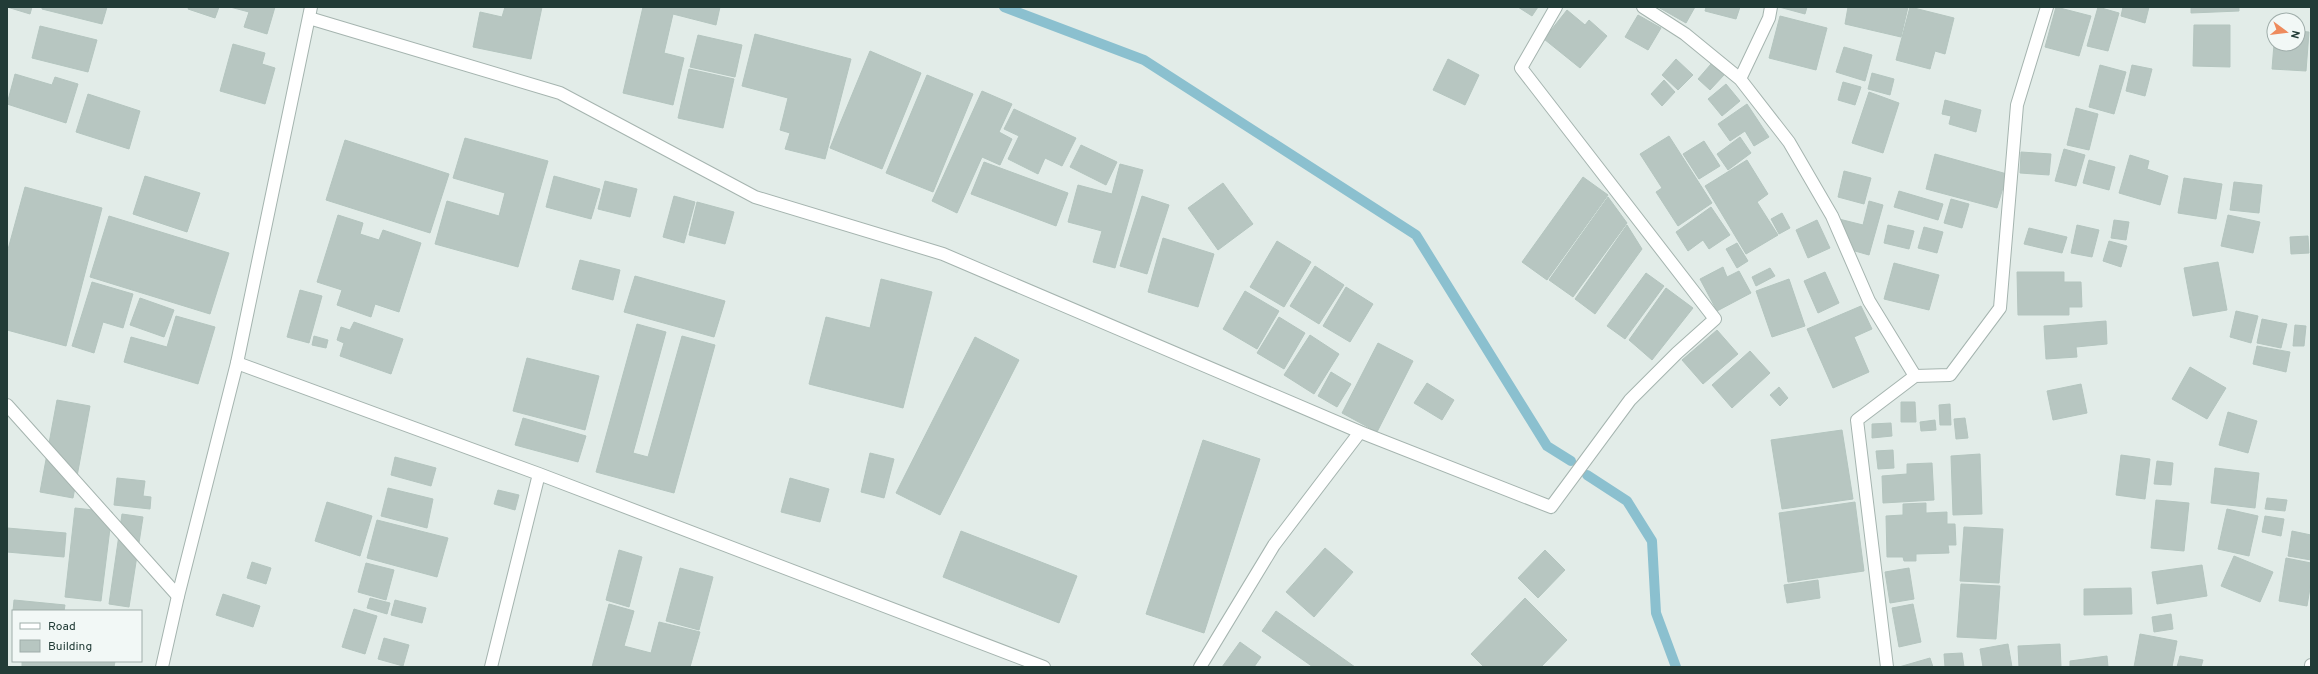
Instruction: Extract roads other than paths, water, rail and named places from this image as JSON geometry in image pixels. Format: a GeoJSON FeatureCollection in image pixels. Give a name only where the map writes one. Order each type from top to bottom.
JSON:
{"type":"FeatureCollection","features":[{"type":"Feature","properties":{"kind":"street"},"geometry":{"type":"LineString","coordinates":[[162,667],[178,596],[237,363],[310,12],[560,93],[755,197],[943,254],[1360,432],[1550,507],[1630,400],[1677,352],[1715,319],[1521,68],[1556,7]]}},
{"type":"Feature","properties":{"kind":"street"},"geometry":{"type":"LineString","coordinates":[[1643,7],[1685,34],[1740,79],[1789,142],[1832,216],[1869,301],[1915,376]]}},
{"type":"Feature","properties":{"kind":"street"},"geometry":{"type":"LineString","coordinates":[[1740,79],[1769,18],[1772,7]]}},
{"type":"Feature","properties":{"kind":"street"},"geometry":{"type":"LineString","coordinates":[[1887,667],[1857,420],[1915,376],[1950,375],[2000,308],[2017,105],[2047,7]]}},
{"type":"Feature","properties":{"kind":"street"},"geometry":{"type":"LineString","coordinates":[[237,363],[539,474],[1044,667]]}},
{"type":"Feature","properties":{"kind":"street"},"geometry":{"type":"LineString","coordinates":[[7,405],[178,596]]}},
{"type":"Feature","properties":{"kind":"street"},"geometry":{"type":"LineString","coordinates":[[1200,667],[1274,545],[1360,432]]}},
{"type":"Feature","properties":{"kind":"street"},"geometry":{"type":"LineString","coordinates":[[491,667],[539,474]]}},
{"type":"Feature","properties":{"kind":"waterway"},"geometry":{"type":"LineString","coordinates":[[1004,7],[1144,60],[1416,235],[1547,446],[1571,461]]}},
{"type":"Feature","properties":{"kind":"waterway"},"geometry":{"type":"LineString","coordinates":[[1587,475],[1627,501],[1652,541],[1656,613],[1676,667]]}}]}
